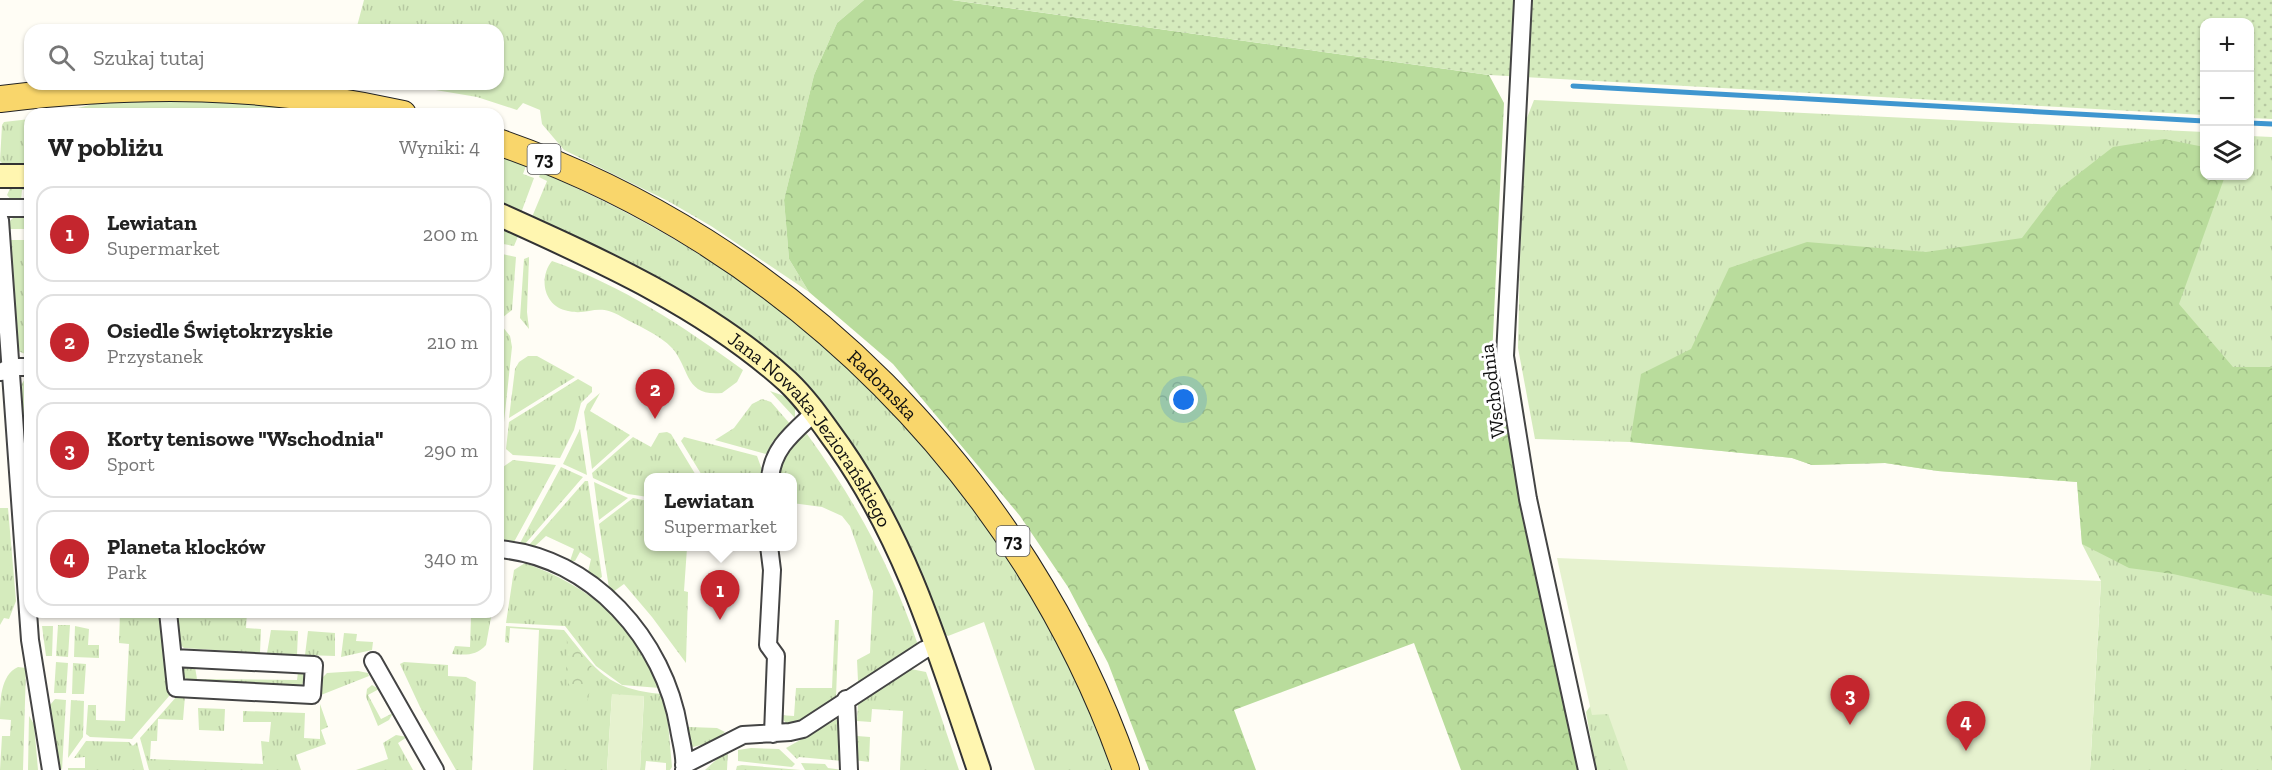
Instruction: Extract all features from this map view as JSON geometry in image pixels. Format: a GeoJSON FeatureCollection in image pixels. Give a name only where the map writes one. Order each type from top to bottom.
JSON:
{"type":"FeatureCollection","features":[{"type":"Feature","properties":{"kind":"main road"},"geometry":{"type":"LineString","coordinates":[[0,99],[62,91],[94,90]]}},
{"type":"Feature","properties":{"kind":"main road"},"geometry":{"type":"LineString","coordinates":[[241,90],[276,92],[369,108]]}},
{"type":"Feature","properties":{"kind":"main road","name":"Radomska"},"geometry":{"type":"LineString","coordinates":[[504,144],[589,178],[662,215],[712,246],[818,325],[869,371],[954,461],[1032,569],[1074,644],[1102,706],[1126,770]]}},
{"type":"Feature","properties":{"kind":"street","name":"Wschodnia"},"geometry":{"type":"LineString","coordinates":[[1523,0],[1504,356],[1528,499],[1587,770]]}},
{"type":"Feature","properties":{"kind":"street"},"geometry":{"type":"LineString","coordinates":[[0,176],[24,176]]}},
{"type":"Feature","properties":{"kind":"street"},"geometry":{"type":"LineString","coordinates":[[0,208],[24,208]]}},
{"type":"Feature","properties":{"kind":"street","name":"Jana Nowaka-Jeziorańskiego"},"geometry":{"type":"LineString","coordinates":[[504,217],[662,292],[766,364],[815,412],[858,474],[887,524],[917,590],[979,770]]}},
{"type":"Feature","properties":{"kind":"street"},"geometry":{"type":"LineString","coordinates":[[0,220],[5,370],[24,575]]}},
{"type":"Feature","properties":{"kind":"street"},"geometry":{"type":"LineString","coordinates":[[5,370],[24,368]]}},
{"type":"Feature","properties":{"kind":"street"},"geometry":{"type":"LineString","coordinates":[[771,473],[780,447],[815,412]]}},
{"type":"Feature","properties":{"kind":"street"},"geometry":{"type":"LineString","coordinates":[[504,550],[524,553],[572,572],[621,611],[644,640],[664,673],[676,714],[684,767],[743,735],[773,734],[803,729],[846,699],[937,645]]}},
{"type":"Feature","properties":{"kind":"street"},"geometry":{"type":"LineString","coordinates":[[770,551],[772,570],[768,645],[776,656],[773,734]]}},
{"type":"Feature","properties":{"kind":"street"},"geometry":{"type":"LineString","coordinates":[[28,618],[51,770]]}},
{"type":"Feature","properties":{"kind":"street"},"geometry":{"type":"LineString","coordinates":[[169,618],[172,658],[176,688],[312,695],[314,665],[172,658]]}},
{"type":"Feature","properties":{"kind":"street"},"geometry":{"type":"LineString","coordinates":[[373,661],[435,770]]}},
{"type":"Feature","properties":{"kind":"street"},"geometry":{"type":"LineString","coordinates":[[846,699],[849,770]]}},
{"type":"Feature","properties":{"kind":"green space"},"geometry":{"type":"Polygon","coordinates":[[[364,0],[864,0],[837,23],[814,75],[784,200],[789,259],[809,292],[711,226],[668,201],[564,150],[542,124],[540,110],[523,103],[517,110],[477,97],[436,90],[504,90],[504,24],[358,24],[364,0]]]}},
{"type":"Feature","properties":{"kind":"green space"},"geometry":{"type":"Polygon","coordinates":[[[864,0],[952,0],[1489,75],[1504,103],[1492,357],[1578,770],[1461,770],[1414,643],[1234,710],[1256,770],[1149,770],[1108,663],[1068,587],[1020,516],[893,364],[809,292],[789,259],[784,200],[814,75],[837,23],[864,0]]]}},
{"type":"Feature","properties":{"kind":"green space"},"geometry":{"type":"Polygon","coordinates":[[[952,0],[2272,0],[2272,119],[2254,118],[2254,18],[2200,18],[2200,115],[1489,75],[952,0]]]}},
{"type":"Feature","properties":{"kind":"green space"},"geometry":{"type":"Polygon","coordinates":[[[178,100],[239,102],[286,108],[78,108],[101,102],[178,100]]]}},
{"type":"Feature","properties":{"kind":"green space"},"geometry":{"type":"Polygon","coordinates":[[[1534,100],[2200,132],[2200,180],[2254,180],[2254,136],[2272,137],[2272,770],[2090,770],[2101,581],[2082,544],[2077,482],[1938,471],[1885,463],[1812,465],[1792,458],[1630,442],[1535,439],[1518,348],[1523,128],[1534,100]]]}},
{"type":"Feature","properties":{"kind":"green space"},"geometry":{"type":"Polygon","coordinates":[[[24,120],[24,166],[4,165],[0,161],[4,122],[24,120]]]}},
{"type":"Feature","properties":{"kind":"green space"},"geometry":{"type":"Polygon","coordinates":[[[2164,139],[2200,146],[2200,180],[2224,180],[2179,304],[2233,367],[2272,367],[2272,596],[2173,574],[2129,568],[2082,544],[2077,482],[1938,471],[1885,463],[1812,465],[1792,458],[1630,442],[1641,374],[1691,349],[1729,268],[1807,242],[1926,252],[2022,238],[2059,189],[2113,147],[2164,139]]]}},
{"type":"Feature","properties":{"kind":"green space"},"geometry":{"type":"Polygon","coordinates":[[[504,158],[526,166],[523,174],[534,178],[521,213],[504,206],[504,158]]]}},
{"type":"Feature","properties":{"kind":"green space"},"geometry":{"type":"Polygon","coordinates":[[[541,172],[658,230],[761,296],[809,334],[900,422],[976,511],[1007,552],[1025,581],[1051,626],[1113,770],[1035,770],[984,622],[948,636],[945,634],[932,597],[900,525],[861,457],[838,424],[813,394],[776,357],[693,300],[614,256],[532,217],[547,181],[539,177],[541,172]]]}},
{"type":"Feature","properties":{"kind":"green space"},"geometry":{"type":"Polygon","coordinates":[[[12,184],[24,184],[21,201],[13,202],[7,195],[12,184]]]}},
{"type":"Feature","properties":{"kind":"green space"},"geometry":{"type":"Polygon","coordinates":[[[17,214],[24,214],[24,229],[8,229],[8,223],[17,214]]]}},
{"type":"Feature","properties":{"kind":"green space"},"geometry":{"type":"Polygon","coordinates":[[[504,226],[519,234],[514,246],[504,244],[504,226]]]}},
{"type":"Feature","properties":{"kind":"green space"},"geometry":{"type":"Polygon","coordinates":[[[9,240],[24,240],[24,354],[18,351],[9,240]]]}},
{"type":"Feature","properties":{"kind":"green space"},"geometry":{"type":"Polygon","coordinates":[[[504,254],[516,257],[512,310],[504,316],[504,254]]]}},
{"type":"Feature","properties":{"kind":"green space"},"geometry":{"type":"Polygon","coordinates":[[[529,257],[527,312],[529,329],[520,318],[524,259],[529,257]]]}},
{"type":"Feature","properties":{"kind":"green space"},"geometry":{"type":"Polygon","coordinates":[[[552,261],[628,295],[698,338],[743,370],[737,382],[722,393],[701,390],[694,386],[672,348],[655,335],[606,310],[576,312],[553,304],[546,291],[545,283],[545,275],[552,261]]]}},
{"type":"Feature","properties":{"kind":"green space"},"geometry":{"type":"Polygon","coordinates":[[[504,328],[510,336],[512,347],[504,422],[504,328]]]}},
{"type":"Feature","properties":{"kind":"green space"},"geometry":{"type":"Polygon","coordinates":[[[528,356],[537,356],[575,377],[509,418],[515,369],[519,362],[528,356]]]}},
{"type":"Feature","properties":{"kind":"green space"},"geometry":{"type":"Polygon","coordinates":[[[578,379],[592,387],[592,392],[581,403],[574,430],[560,458],[513,455],[506,449],[509,422],[578,379]]]}},
{"type":"Feature","properties":{"kind":"green space"},"geometry":{"type":"Polygon","coordinates":[[[24,381],[24,414],[19,400],[24,381]]]}},
{"type":"Feature","properties":{"kind":"green space"},"geometry":{"type":"Polygon","coordinates":[[[770,391],[790,398],[795,407],[795,418],[770,391]]]}},
{"type":"Feature","properties":{"kind":"green space"},"geometry":{"type":"Polygon","coordinates":[[[600,393],[590,411],[630,435],[592,469],[584,412],[587,404],[600,393]]]}},
{"type":"Feature","properties":{"kind":"green space"},"geometry":{"type":"Polygon","coordinates":[[[762,399],[771,402],[791,425],[773,441],[766,454],[715,440],[734,428],[752,404],[762,399]]]}},
{"type":"Feature","properties":{"kind":"green space"},"geometry":{"type":"Polygon","coordinates":[[[580,429],[587,475],[563,464],[580,429]]]}},
{"type":"Feature","properties":{"kind":"green space"},"geometry":{"type":"Polygon","coordinates":[[[659,433],[671,434],[695,473],[644,473],[644,496],[628,494],[593,478],[592,473],[633,437],[651,447],[659,433]]]}},
{"type":"Feature","properties":{"kind":"green space"},"geometry":{"type":"Polygon","coordinates":[[[807,434],[841,484],[871,535],[908,617],[918,645],[862,681],[858,681],[857,660],[870,653],[873,591],[850,526],[842,516],[822,507],[797,504],[797,473],[778,473],[783,455],[802,435],[807,434]]]}},
{"type":"Feature","properties":{"kind":"green space"},"geometry":{"type":"Polygon","coordinates":[[[684,437],[757,456],[761,473],[701,473],[681,441],[684,437]]]}},
{"type":"Feature","properties":{"kind":"green space"},"geometry":{"type":"Polygon","coordinates":[[[513,460],[556,465],[514,542],[504,540],[504,466],[513,460]]]}},
{"type":"Feature","properties":{"kind":"green space"},"geometry":{"type":"Polygon","coordinates":[[[561,467],[583,477],[525,544],[520,543],[561,467]]]}},
{"type":"Feature","properties":{"kind":"green space"},"geometry":{"type":"Polygon","coordinates":[[[585,481],[588,481],[602,577],[599,579],[588,572],[591,559],[580,552],[575,561],[570,561],[574,549],[546,536],[534,547],[529,545],[585,481]]]}},
{"type":"Feature","properties":{"kind":"green space"},"geometry":{"type":"Polygon","coordinates":[[[594,482],[628,498],[599,520],[594,482]]]}},
{"type":"Feature","properties":{"kind":"green space"},"geometry":{"type":"Polygon","coordinates":[[[633,498],[644,500],[644,551],[687,551],[684,591],[688,592],[686,663],[624,584],[613,592],[609,588],[599,524],[633,498]]]}},
{"type":"Feature","properties":{"kind":"green space"},"geometry":{"type":"Polygon","coordinates":[[[0,508],[8,508],[16,601],[9,619],[4,618],[0,625],[0,508]]]}},
{"type":"Feature","properties":{"kind":"green space"},"geometry":{"type":"Polygon","coordinates":[[[1557,558],[2101,581],[2090,770],[1628,770],[1608,714],[1592,715],[1557,558]]]}},
{"type":"Feature","properties":{"kind":"green space"},"geometry":{"type":"Polygon","coordinates":[[[525,563],[570,583],[607,610],[636,644],[660,688],[622,685],[596,666],[565,626],[506,623],[514,570],[525,563]]]}},
{"type":"Feature","properties":{"kind":"green space"},"geometry":{"type":"Polygon","coordinates":[[[120,618],[160,618],[170,695],[132,739],[90,737],[86,734],[88,705],[96,705],[96,720],[125,721],[129,644],[119,643],[120,618]]]}},
{"type":"Feature","properties":{"kind":"green space"},"geometry":{"type":"Polygon","coordinates":[[[174,618],[247,618],[246,628],[261,629],[260,653],[184,648],[177,642],[174,618]]]}},
{"type":"Feature","properties":{"kind":"green space"},"geometry":{"type":"Polygon","coordinates":[[[471,618],[491,618],[486,645],[482,649],[470,654],[452,654],[455,646],[470,647],[471,618]]]}},
{"type":"Feature","properties":{"kind":"green space"},"geometry":{"type":"Polygon","coordinates":[[[835,620],[839,620],[836,697],[799,722],[787,724],[779,715],[794,716],[796,688],[832,688],[835,620]]]}},
{"type":"Feature","properties":{"kind":"green space"},"geometry":{"type":"Polygon","coordinates":[[[58,625],[70,625],[68,657],[56,656],[58,625]]]}},
{"type":"Feature","properties":{"kind":"green space"},"geometry":{"type":"Polygon","coordinates":[[[42,626],[53,626],[52,656],[46,656],[42,626]]]}},
{"type":"Feature","properties":{"kind":"green space"},"geometry":{"type":"Polygon","coordinates":[[[75,626],[89,629],[88,645],[99,645],[99,658],[74,657],[75,626]]]}},
{"type":"Feature","properties":{"kind":"green space"},"geometry":{"type":"Polygon","coordinates":[[[506,626],[564,630],[605,676],[628,688],[662,694],[668,723],[672,767],[670,770],[666,770],[666,763],[646,761],[645,770],[640,770],[644,697],[612,695],[607,770],[533,770],[539,630],[510,628],[509,643],[505,642],[506,626]]]}},
{"type":"Feature","properties":{"kind":"green space"},"geometry":{"type":"Polygon","coordinates":[[[271,630],[298,631],[297,655],[267,653],[271,630]]]}},
{"type":"Feature","properties":{"kind":"green space"},"geometry":{"type":"Polygon","coordinates":[[[308,631],[335,633],[335,656],[305,655],[308,631]]]}},
{"type":"Feature","properties":{"kind":"green space"},"geometry":{"type":"Polygon","coordinates":[[[344,633],[357,634],[356,641],[373,642],[372,650],[341,657],[344,633]]]}},
{"type":"Feature","properties":{"kind":"green space"},"geometry":{"type":"Polygon","coordinates":[[[567,636],[595,671],[586,706],[579,706],[566,678],[567,636]]]}},
{"type":"Feature","properties":{"kind":"green space"},"geometry":{"type":"Polygon","coordinates":[[[56,662],[68,663],[66,693],[54,693],[56,662]]]}},
{"type":"Feature","properties":{"kind":"green space"},"geometry":{"type":"Polygon","coordinates":[[[404,662],[448,665],[448,676],[466,677],[476,682],[472,770],[456,770],[420,707],[400,664],[404,662]]]}},
{"type":"Feature","properties":{"kind":"green space"},"geometry":{"type":"Polygon","coordinates":[[[73,663],[86,664],[84,694],[72,694],[73,663]]]}},
{"type":"Feature","properties":{"kind":"green space"},"geometry":{"type":"Polygon","coordinates":[[[182,665],[195,667],[197,679],[297,680],[298,672],[303,671],[306,675],[301,687],[191,681],[182,676],[182,665]]]}},
{"type":"Feature","properties":{"kind":"green space"},"geometry":{"type":"Polygon","coordinates":[[[18,667],[26,668],[23,770],[0,770],[2,736],[10,736],[11,720],[0,719],[2,690],[8,676],[18,667]]]}},
{"type":"Feature","properties":{"kind":"green space"},"geometry":{"type":"Polygon","coordinates":[[[911,669],[926,672],[959,770],[900,770],[903,711],[872,709],[871,722],[857,721],[858,703],[911,669]]]}},
{"type":"Feature","properties":{"kind":"green space"},"geometry":{"type":"Polygon","coordinates":[[[358,671],[368,673],[369,676],[321,695],[321,679],[327,673],[358,671]]]}},
{"type":"Feature","properties":{"kind":"green space"},"geometry":{"type":"Polygon","coordinates":[[[372,685],[379,689],[368,695],[381,719],[393,713],[389,720],[378,726],[366,697],[367,689],[372,685]]]}},
{"type":"Feature","properties":{"kind":"green space"},"geometry":{"type":"Polygon","coordinates":[[[612,694],[644,696],[640,770],[607,770],[612,694]]]}},
{"type":"Feature","properties":{"kind":"green space"},"geometry":{"type":"Polygon","coordinates":[[[177,696],[185,696],[183,720],[158,719],[157,741],[151,741],[150,759],[263,764],[261,741],[269,742],[271,722],[243,722],[243,711],[305,713],[304,738],[320,739],[320,704],[328,727],[321,730],[326,744],[296,755],[301,770],[149,770],[140,738],[177,696]]]}},
{"type":"Feature","properties":{"kind":"green space"},"geometry":{"type":"Polygon","coordinates":[[[55,699],[66,700],[62,770],[57,762],[50,705],[55,699]]]}},
{"type":"Feature","properties":{"kind":"green space"},"geometry":{"type":"Polygon","coordinates":[[[71,700],[84,701],[83,737],[68,758],[71,700]]]}},
{"type":"Feature","properties":{"kind":"green space"},"geometry":{"type":"Polygon","coordinates":[[[1605,700],[1644,770],[1596,770],[1586,712],[1592,704],[1605,700]]]}},
{"type":"Feature","properties":{"kind":"green space"},"geometry":{"type":"Polygon","coordinates":[[[198,708],[225,709],[224,731],[199,730],[198,708]]]}},
{"type":"Feature","properties":{"kind":"green space"},"geometry":{"type":"Polygon","coordinates":[[[29,716],[34,724],[38,770],[28,770],[29,716]]]}},
{"type":"Feature","properties":{"kind":"green space"},"geometry":{"type":"Polygon","coordinates":[[[839,718],[842,761],[799,757],[797,759],[786,748],[839,718]]]}},
{"type":"Feature","properties":{"kind":"green space"},"geometry":{"type":"Polygon","coordinates":[[[689,727],[717,728],[725,732],[713,742],[693,747],[690,745],[687,729],[689,727]]]}},
{"type":"Feature","properties":{"kind":"green space"},"geometry":{"type":"Polygon","coordinates":[[[396,735],[407,737],[398,743],[413,770],[356,770],[388,759],[383,743],[396,735]]]}},
{"type":"Feature","properties":{"kind":"green space"},"geometry":{"type":"Polygon","coordinates":[[[857,736],[870,737],[869,762],[854,760],[857,736]]]}},
{"type":"Feature","properties":{"kind":"green space"},"geometry":{"type":"Polygon","coordinates":[[[86,741],[129,742],[133,746],[137,742],[144,770],[68,770],[68,768],[85,768],[85,757],[74,758],[86,741]]]}},
{"type":"Feature","properties":{"kind":"green space"},"geometry":{"type":"Polygon","coordinates":[[[728,749],[727,770],[705,770],[728,749]]]}},
{"type":"Feature","properties":{"kind":"green space"},"geometry":{"type":"Polygon","coordinates":[[[779,749],[795,764],[792,767],[738,761],[738,750],[779,749]]]}},
{"type":"Feature","properties":{"kind":"green space"},"geometry":{"type":"Polygon","coordinates":[[[801,763],[825,764],[828,768],[843,770],[805,770],[801,763]]]}},
{"type":"Feature","properties":{"kind":"green space"},"geometry":{"type":"Polygon","coordinates":[[[737,766],[801,770],[736,770],[737,766]]]}},
{"type":"Feature","properties":{"kind":"waterway"},"geometry":{"type":"LineString","coordinates":[[1573,86],[2200,121]]}},
{"type":"Feature","properties":{"kind":"waterway"},"geometry":{"type":"LineString","coordinates":[[2254,123],[2272,124]]}},
{"type":"Feature","properties":{"kind":"place","name":"Osiedle Świętokrzyskie"},"geometry":{"type":"Point","coordinates":[655,419]}},
{"type":"Feature","properties":{"kind":"place","name":"Lewiatan"},"geometry":{"type":"Point","coordinates":[720,620]}},
{"type":"Feature","properties":{"kind":"place","name":"Korty tenisowe \"Wschodnia\""},"geometry":{"type":"Point","coordinates":[1850,725]}},
{"type":"Feature","properties":{"kind":"place","name":"Planeta klocków"},"geometry":{"type":"Point","coordinates":[1966,751]}}]}
